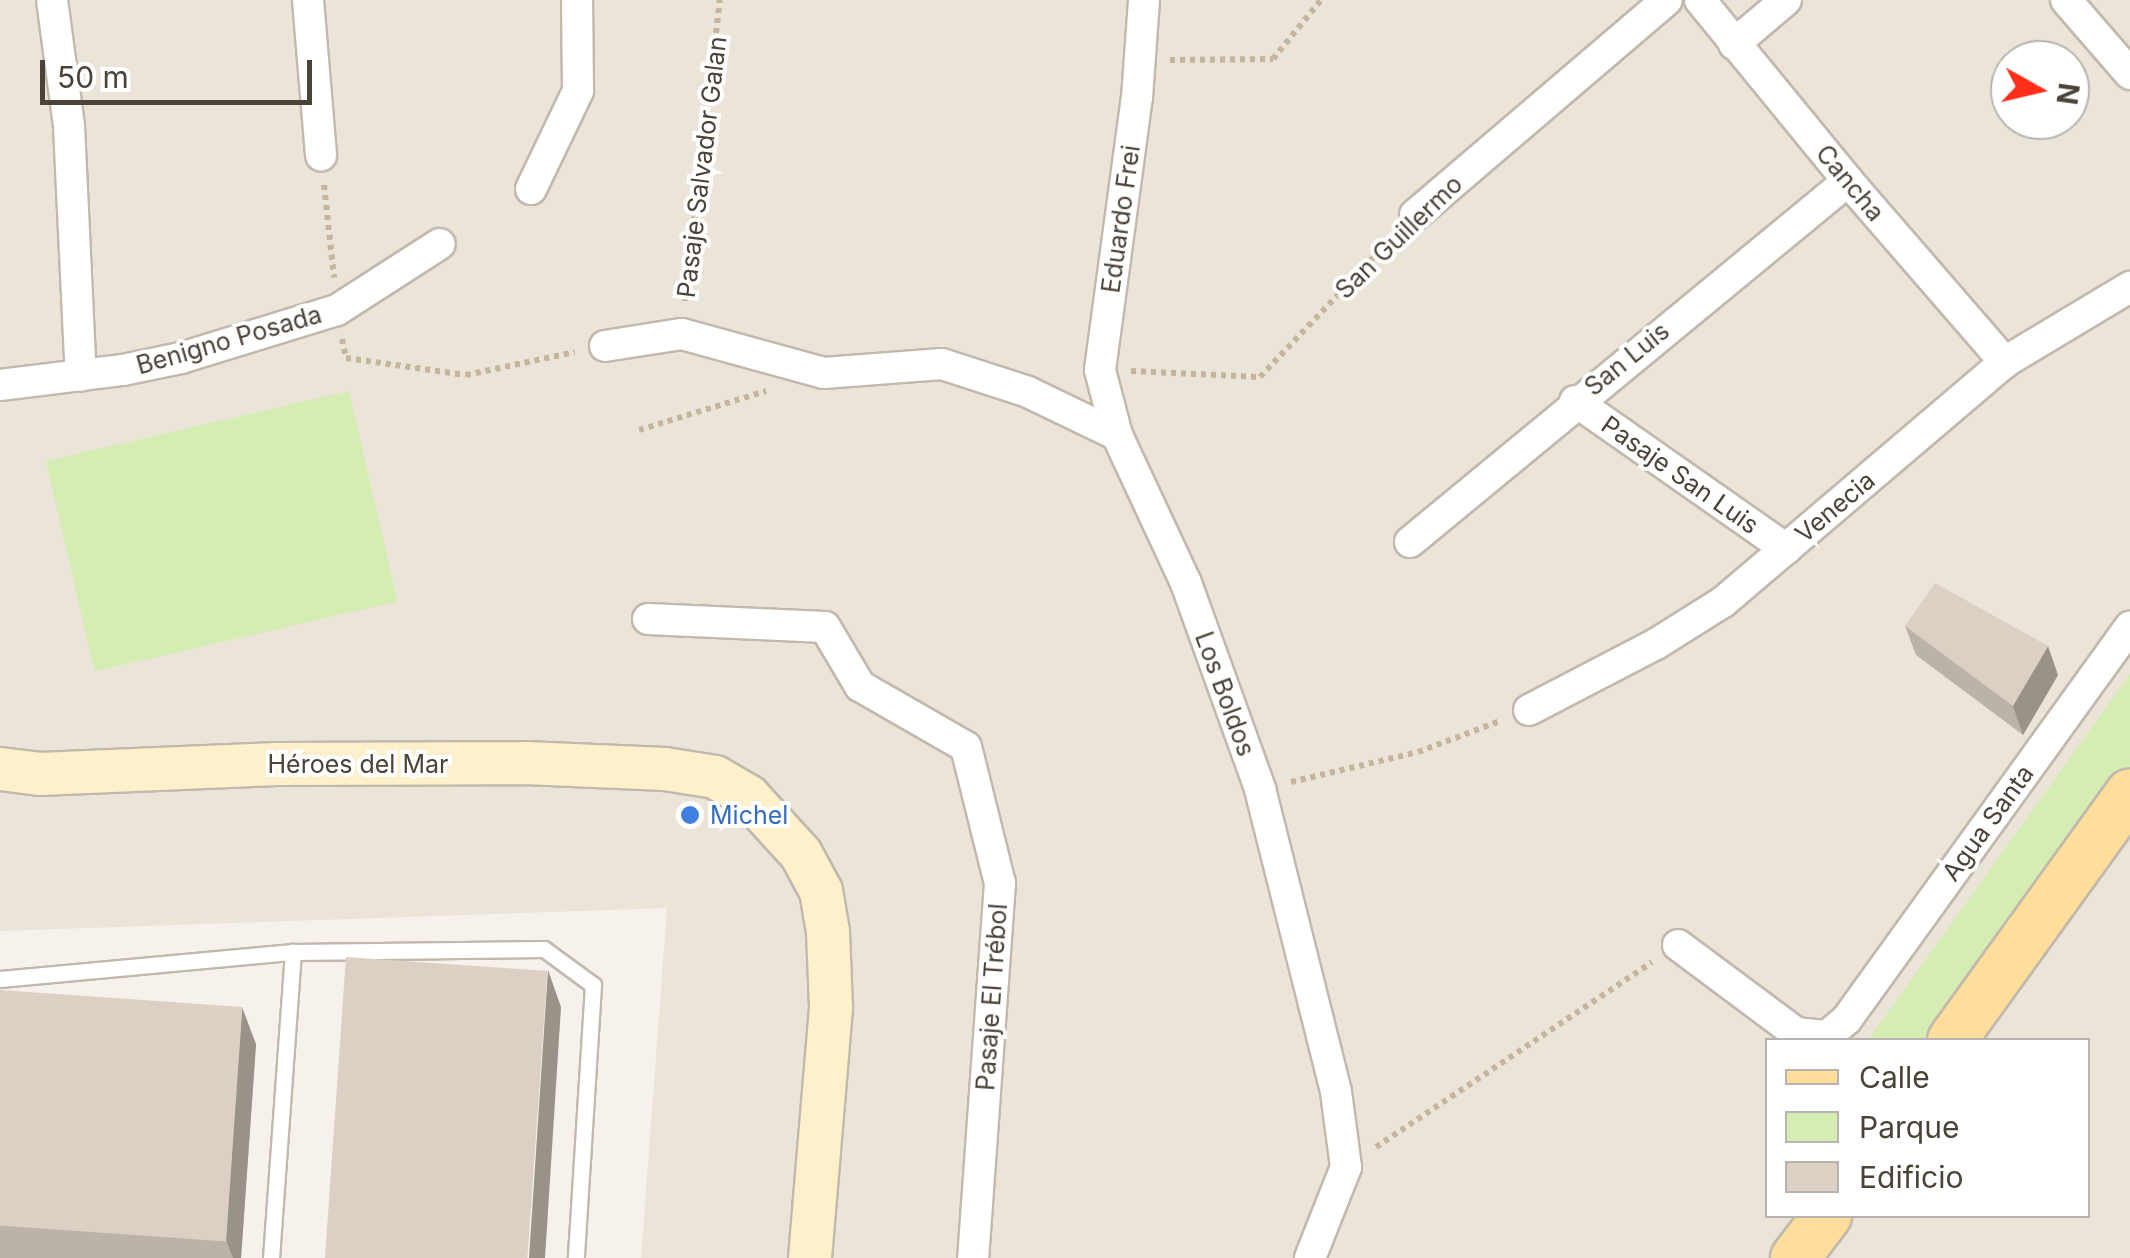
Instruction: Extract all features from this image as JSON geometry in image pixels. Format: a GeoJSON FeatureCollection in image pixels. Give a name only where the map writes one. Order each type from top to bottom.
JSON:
{"type":"FeatureCollection","features":[{"type":"Feature","properties":{"kind":"main road"},"geometry":{"type":"LineString","coordinates":[[1953,1038],[2130,793]]}},
{"type":"Feature","properties":{"kind":"main road"},"geometry":{"type":"LineString","coordinates":[[1795,1258],[1825,1218]]}},
{"type":"Feature","properties":{"kind":"street"},"geometry":{"type":"LineString","coordinates":[[52,0],[69,126],[81,376]]}},
{"type":"Feature","properties":{"kind":"street"},"geometry":{"type":"LineString","coordinates":[[308,0],[321,154]]}},
{"type":"Feature","properties":{"kind":"street"},"geometry":{"type":"LineString","coordinates":[[531,189],[578,91],[578,0]]}},
{"type":"Feature","properties":{"kind":"street","name":"Eduardo Frei"},"geometry":{"type":"LineString","coordinates":[[1117,435],[1100,370],[1144,0]]}},
{"type":"Feature","properties":{"kind":"street","name":"San Guillermo"},"geometry":{"type":"LineString","coordinates":[[1415,215],[1666,0]]}},
{"type":"Feature","properties":{"kind":"street","name":"Cancha"},"geometry":{"type":"LineString","coordinates":[[1700,0],[1848,181],[2006,362]]}},
{"type":"Feature","properties":{"kind":"street"},"geometry":{"type":"LineString","coordinates":[[1734,44],[1786,0]]}},
{"type":"Feature","properties":{"kind":"street"},"geometry":{"type":"LineString","coordinates":[[2066,0],[2130,74]]}},
{"type":"Feature","properties":{"kind":"street","name":"San Luis"},"geometry":{"type":"LineString","coordinates":[[1410,542],[1575,401],[1848,181]]}},
{"type":"Feature","properties":{"kind":"street","name":"Benigno Posada"},"geometry":{"type":"LineString","coordinates":[[0,385],[81,376],[181,358],[337,310],[440,244]]}},
{"type":"Feature","properties":{"kind":"street","name":"Venecia"},"geometry":{"type":"LineString","coordinates":[[1529,710],[1706,612],[2006,362],[2130,287]]}},
{"type":"Feature","properties":{"kind":"street"},"geometry":{"type":"LineString","coordinates":[[605,346],[682,334],[824,372],[942,364],[1028,392],[1117,435]]}},
{"type":"Feature","properties":{"kind":"street","name":"Pasaje San Luis"},"geometry":{"type":"LineString","coordinates":[[1575,401],[1786,549]]}},
{"type":"Feature","properties":{"kind":"street","name":"Los Boldos"},"geometry":{"type":"LineString","coordinates":[[1117,435],[1186,583],[1260,789],[1336,1092],[1346,1166],[1310,1258]]}},
{"type":"Feature","properties":{"kind":"street","name":"Pasaje El Trébol"},"geometry":{"type":"LineString","coordinates":[[648,619],[825,627],[860,686],[966,747],[1000,884],[973,1258]]}},
{"type":"Feature","properties":{"kind":"street","name":"Agua Santa"},"geometry":{"type":"LineString","coordinates":[[1678,945],[1796,1033],[1827,1036],[1856,1030],[2130,626]]}},
{"type":"Feature","properties":{"kind":"street","name":"Héroes del Mar"},"geometry":{"type":"LineString","coordinates":[[0,770],[40,774],[277,764],[526,764],[665,769],[715,777],[749,797],[777,824],[821,890],[831,1008],[810,1258]]}},
{"type":"Feature","properties":{"kind":"lane"},"geometry":{"type":"LineString","coordinates":[[0,979],[293,952],[544,949],[593,985],[576,1258]]}},
{"type":"Feature","properties":{"kind":"lane"},"geometry":{"type":"LineString","coordinates":[[271,1258],[293,952]]}},
{"type":"Feature","properties":{"kind":"path","name":"Pasaje Salvador Galan"},"geometry":{"type":"LineString","coordinates":[[682,334],[720,0]]}},
{"type":"Feature","properties":{"kind":"path"},"geometry":{"type":"LineString","coordinates":[[1139,60],[1273,59],[1321,0]]}},
{"type":"Feature","properties":{"kind":"path"},"geometry":{"type":"LineString","coordinates":[[321,154],[337,310],[346,358],[466,375],[605,346]]}},
{"type":"Feature","properties":{"kind":"path","name":"San Guillermo"},"geometry":{"type":"LineString","coordinates":[[1100,370],[1260,378],[1415,215]]}},
{"type":"Feature","properties":{"kind":"path"},"geometry":{"type":"LineString","coordinates":[[638,430],[824,372]]}},
{"type":"Feature","properties":{"kind":"path"},"geometry":{"type":"LineString","coordinates":[[1260,789],[1418,752],[1529,710]]}},
{"type":"Feature","properties":{"kind":"path"},"geometry":{"type":"LineString","coordinates":[[1346,1166],[1678,945]]}},
{"type":"Feature","properties":{"kind":"shaded area"},"geometry":{"type":"Polygon","coordinates":[[[0,0],[2130,0],[2130,1258],[641,1258],[667,908],[0,931],[0,0]]]}},
{"type":"Feature","properties":{"kind":"green space"},"geometry":{"type":"Polygon","coordinates":[[[349,391],[398,601],[95,671],[46,461],[349,391]]]}},
{"type":"Feature","properties":{"kind":"green space"},"geometry":{"type":"Polygon","coordinates":[[[2130,674],[2130,797],[1958,1038],[1869,1038],[2130,674]]]}},
{"type":"Feature","properties":{"kind":"building"},"geometry":{"type":"Polygon","coordinates":[[[1935,583],[2048,646],[2013,706],[1905,626],[1935,583]]]}},
{"type":"Feature","properties":{"kind":"building"},"geometry":{"type":"Polygon","coordinates":[[[346,957],[548,971],[527,1258],[325,1258],[346,957]]]}},
{"type":"Feature","properties":{"kind":"building"},"geometry":{"type":"Polygon","coordinates":[[[0,990],[242,1007],[226,1241],[0,1226],[0,990]]]}},
{"type":"Feature","properties":{"kind":"place","name":"Michel"},"geometry":{"type":"Point","coordinates":[690,815]}}]}
